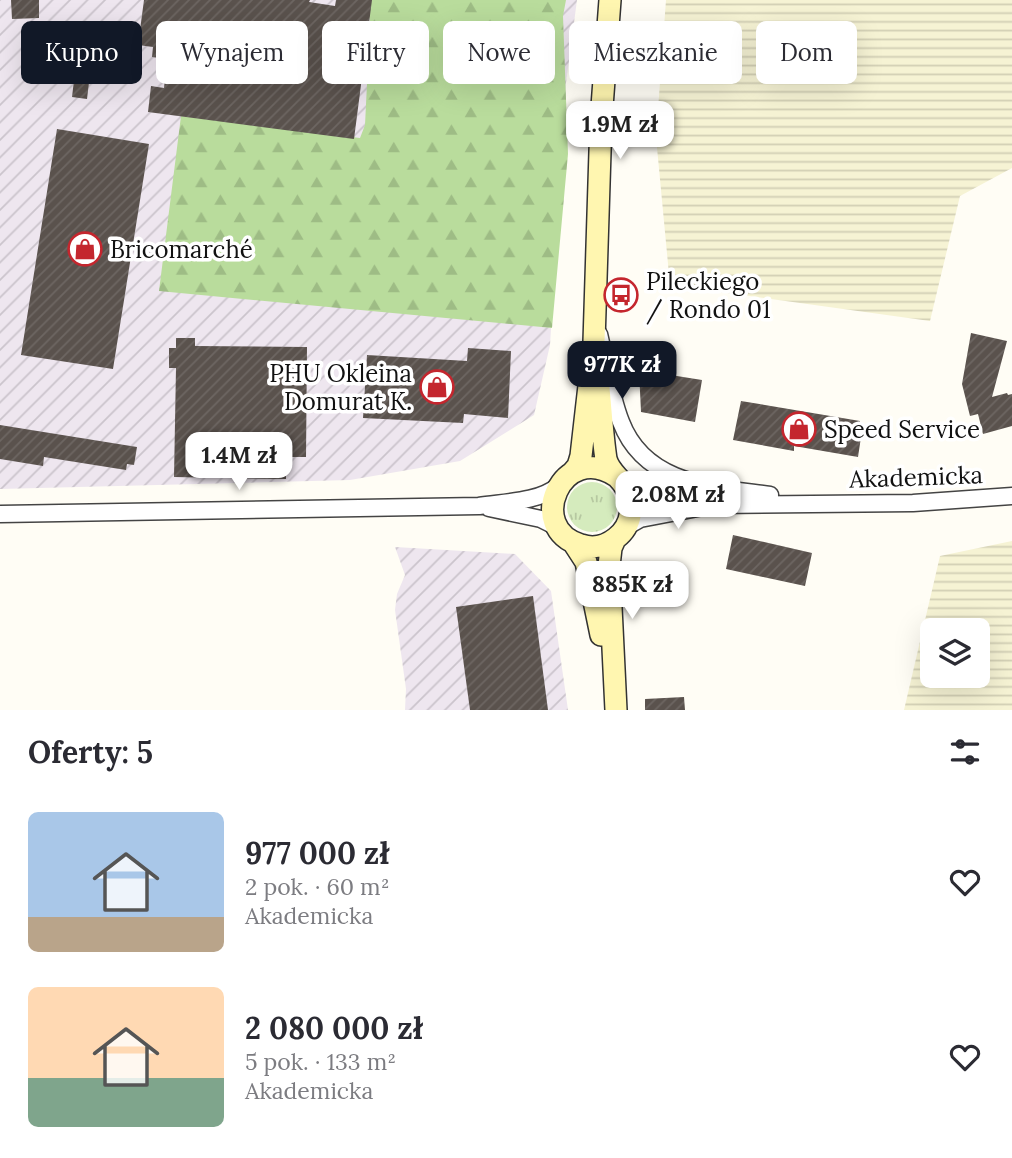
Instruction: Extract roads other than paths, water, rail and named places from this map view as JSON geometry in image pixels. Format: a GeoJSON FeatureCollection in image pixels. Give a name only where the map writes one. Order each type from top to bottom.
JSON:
{"type":"FeatureCollection","features":[{"type":"Feature","properties":{"kind":"street"},"geometry":{"type":"LineString","coordinates":[[0,514],[479,506],[551,492],[578,466],[581,456],[594,342],[601,120],[610,0]]}},
{"type":"Feature","properties":{"kind":"street","name":"Akademicka"},"geometry":{"type":"LineString","coordinates":[[595,318],[619,419],[632,444],[649,463],[667,474],[709,487],[821,503]]}},
{"type":"Feature","properties":{"kind":"street"},"geometry":{"type":"LineString","coordinates":[[594,342],[606,457],[609,468],[624,485],[630,500],[630,515],[611,548],[609,566],[615,703]]}},
{"type":"Feature","properties":{"kind":"street"},"geometry":{"type":"LineString","coordinates":[[557,527],[552,505],[565,479],[592,468],[617,477]]}},
{"type":"Feature","properties":{"kind":"street","name":"Akademicka"},"geometry":{"type":"LineString","coordinates":[[617,477],[635,489],[715,505]]}},
{"type":"Feature","properties":{"kind":"street","name":"Akademicka"},"geometry":{"type":"LineString","coordinates":[[620,533],[646,517],[715,505],[913,503],[1012,496]]}},
{"type":"Feature","properties":{"kind":"street"},"geometry":{"type":"LineString","coordinates":[[479,506],[541,519],[557,527],[573,542],[586,562],[615,703]]}},
{"type":"Feature","properties":{"kind":"street"},"geometry":{"type":"LineString","coordinates":[[573,542],[596,547],[620,533]]}},
{"type":"Feature","properties":{"kind":"place","name":"Bricomarché"},"geometry":{"type":"Point","coordinates":[85,249]}},
{"type":"Feature","properties":{"kind":"place","name":"Pileckiego / Rondo 01"},"geometry":{"type":"Point","coordinates":[621,295]}},
{"type":"Feature","properties":{"kind":"place","name":"PHU Okleina Domurat K."},"geometry":{"type":"Point","coordinates":[437,387]}},
{"type":"Feature","properties":{"kind":"place","name":"Speed Service"},"geometry":{"type":"Point","coordinates":[799,429]}}]}
